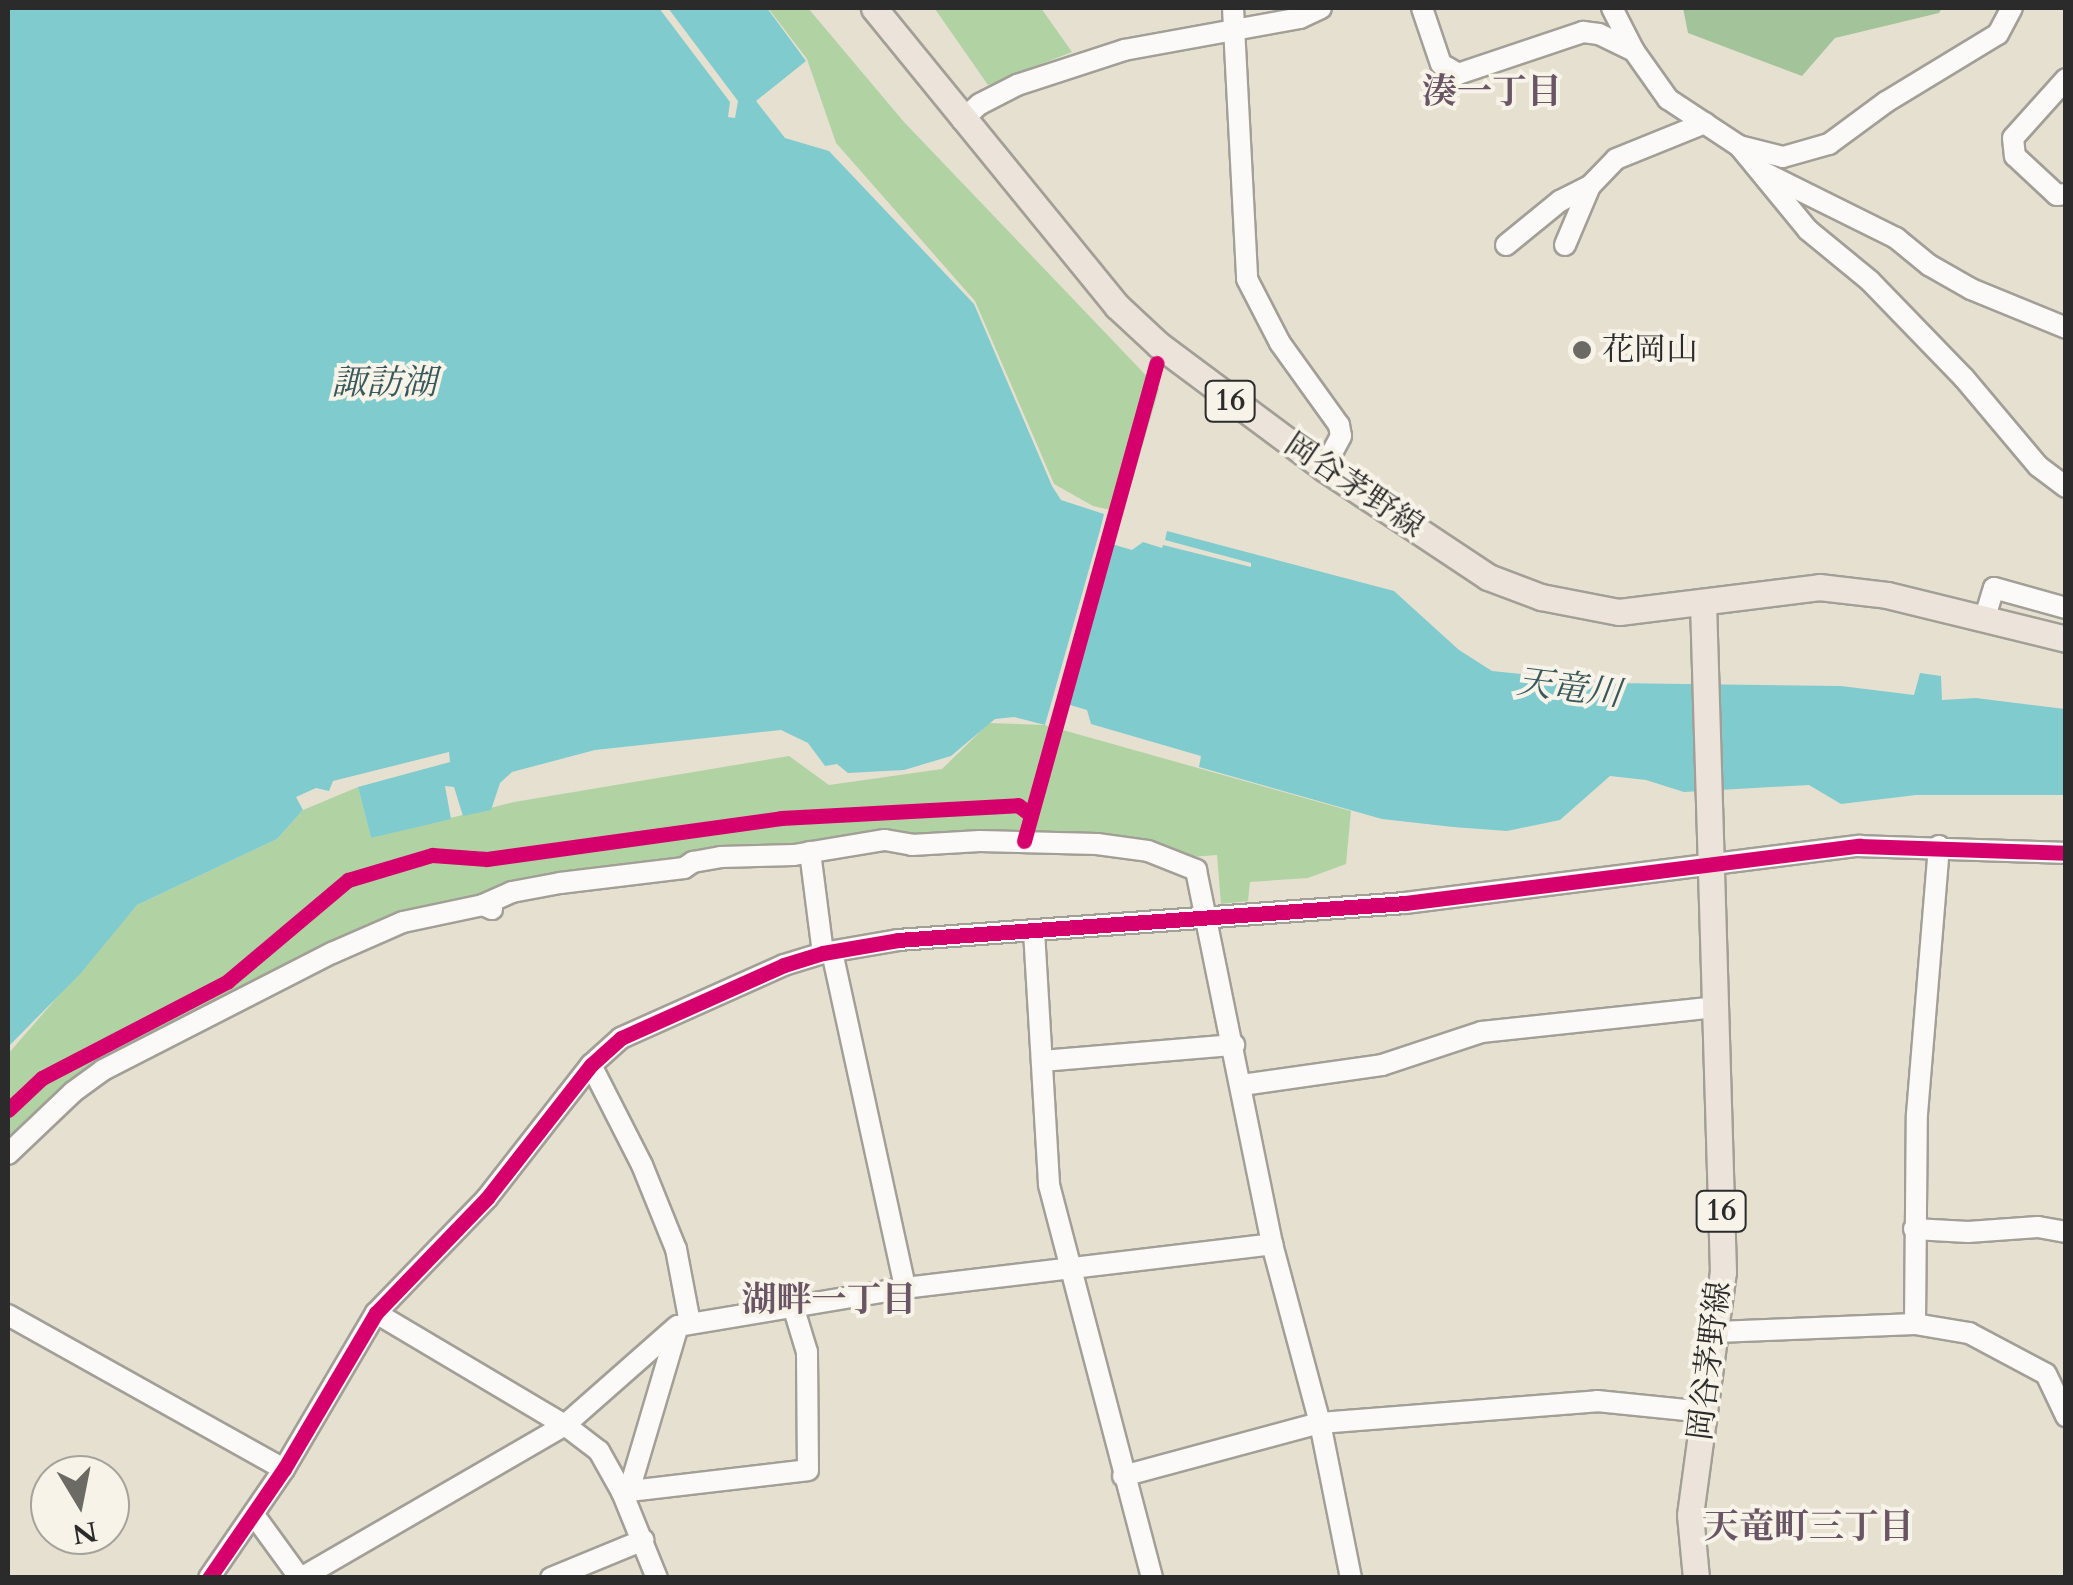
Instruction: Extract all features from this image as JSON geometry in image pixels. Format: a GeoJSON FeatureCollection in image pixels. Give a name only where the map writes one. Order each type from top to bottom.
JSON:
{"type":"FeatureCollection","features":[{"type":"Feature","properties":{"kind":"main road","name":"岡谷茅野線"},"geometry":{"type":"LineString","coordinates":[[884,11],[962,120],[1117,306],[1158,345],[1324,468],[1488,577],[1541,597],[1619,612],[1704,616],[1819,587],[1887,595],[2066,639]]}},
{"type":"Feature","properties":{"kind":"main road","name":"岡谷茅野線"},"geometry":{"type":"LineString","coordinates":[[1696,1578],[1690,1514],[1722,1272],[1704,616]]}},
{"type":"Feature","properties":{"kind":"street"},"geometry":{"type":"LineString","coordinates":[[1233,8],[1248,279],[1280,343],[1339,425],[1342,436],[1324,468]]}},
{"type":"Feature","properties":{"kind":"street"},"geometry":{"type":"LineString","coordinates":[[962,120],[980,104],[1035,79],[1124,50],[1235,32],[1300,18],[1321,8]]}},
{"type":"Feature","properties":{"kind":"street"},"geometry":{"type":"LineString","coordinates":[[1422,8],[1446,72],[1458,74],[1582,32],[1600,34],[1634,50]]}},
{"type":"Feature","properties":{"kind":"street"},"geometry":{"type":"LineString","coordinates":[[1612,8],[1634,50],[1668,99],[1738,146],[1808,230],[1870,282],[1964,378],[2038,466],[2066,487]]}},
{"type":"Feature","properties":{"kind":"street"},"geometry":{"type":"LineString","coordinates":[[1738,146],[1783,157],[1829,144],[1998,34],[2012,8]]}},
{"type":"Feature","properties":{"kind":"street"},"geometry":{"type":"LineString","coordinates":[[2066,78],[2013,138],[2015,156],[2057,195],[2066,194]]}},
{"type":"Feature","properties":{"kind":"street"},"geometry":{"type":"LineString","coordinates":[[1506,246],[1560,202],[1590,186],[1616,159],[1705,123]]}},
{"type":"Feature","properties":{"kind":"street"},"geometry":{"type":"LineString","coordinates":[[1754,168],[1896,238],[1929,265],[1971,289],[2066,328]]}},
{"type":"Feature","properties":{"kind":"street"},"geometry":{"type":"LineString","coordinates":[[1565,245],[1590,186]]}},
{"type":"Feature","properties":{"kind":"street"},"geometry":{"type":"LineString","coordinates":[[1985,617],[1994,588],[2066,608]]}},
{"type":"Feature","properties":{"kind":"street"},"geometry":{"type":"LineString","coordinates":[[8,1154],[103,1070],[379,932],[427,916],[483,905],[512,892],[684,868],[695,872],[810,856],[903,852],[912,845],[1024,841],[1148,851],[1196,870],[1272,1244],[1320,1423],[1351,1578]]}},
{"type":"Feature","properties":{"kind":"street"},"geometry":{"type":"LineString","coordinates":[[1915,1324],[1918,1114],[1939,846]]}},
{"type":"Feature","properties":{"kind":"street"},"geometry":{"type":"LineString","coordinates":[[208,1578],[284,1470],[376,1313],[487,1198],[591,1065],[621,1038],[749,980],[827,952],[898,940],[1405,903],[1711,852],[1939,846],[2066,853]]}},
{"type":"Feature","properties":{"kind":"street"},"geometry":{"type":"LineString","coordinates":[[810,856],[827,952],[905,1288]]}},
{"type":"Feature","properties":{"kind":"street"},"geometry":{"type":"LineString","coordinates":[[1034,931],[1049,1184],[1152,1578]]}},
{"type":"Feature","properties":{"kind":"street"},"geometry":{"type":"LineString","coordinates":[[1242,1085],[1382,1065],[1482,1032],[1715,1007]]}},
{"type":"Feature","properties":{"kind":"street"},"geometry":{"type":"LineString","coordinates":[[1042,1061],[1234,1045]]}},
{"type":"Feature","properties":{"kind":"street"},"geometry":{"type":"LineString","coordinates":[[591,1065],[642,1165],[676,1249],[684,1324],[626,1492]]}},
{"type":"Feature","properties":{"kind":"street"},"geometry":{"type":"LineString","coordinates":[[1914,1229],[1968,1232],[2038,1227],[2066,1232]]}},
{"type":"Feature","properties":{"kind":"street"},"geometry":{"type":"LineString","coordinates":[[254,1516],[301,1578],[565,1426],[684,1324],[905,1288],[1272,1244]]}},
{"type":"Feature","properties":{"kind":"street"},"geometry":{"type":"LineString","coordinates":[[626,1492],[808,1470],[807,1352],[793,1306]]}},
{"type":"Feature","properties":{"kind":"street"},"geometry":{"type":"LineString","coordinates":[[376,1313],[565,1426],[599,1451],[626,1492],[657,1578]]}},
{"type":"Feature","properties":{"kind":"street"},"geometry":{"type":"LineString","coordinates":[[8,1315],[284,1470]]}},
{"type":"Feature","properties":{"kind":"street"},"geometry":{"type":"LineString","coordinates":[[1717,1332],[1915,1324],[1969,1333],[2046,1374],[2066,1416]]}},
{"type":"Feature","properties":{"kind":"street"},"geometry":{"type":"LineString","coordinates":[[1123,1476],[1320,1423],[1597,1402],[1705,1412]]}},
{"type":"Feature","properties":{"kind":"street"},"geometry":{"type":"LineString","coordinates":[[551,1578],[643,1540]]}},
{"type":"Feature","properties":{"kind":"green space"},"geometry":{"type":"Polygon","coordinates":[[[768,8],[808,8],[904,122],[1159,389],[1123,513],[1093,506],[1054,484],[975,301],[836,143],[807,59],[768,8]]]}},
{"type":"Feature","properties":{"kind":"green space"},"geometry":{"type":"Polygon","coordinates":[[[1041,8],[1072,52],[988,85],[935,9],[1041,8]]]}},
{"type":"Feature","properties":{"kind":"green space"},"geometry":{"type":"Polygon","coordinates":[[[1683,8],[1942,8],[1939,13],[1835,38],[1802,76],[1688,33],[1683,8]]]}},
{"type":"Feature","properties":{"kind":"green space"},"geometry":{"type":"Polygon","coordinates":[[[989,723],[1045,725],[1351,811],[1346,864],[1308,878],[1250,882],[1248,901],[1221,904],[1217,855],[1192,857],[1132,837],[1020,831],[855,837],[445,903],[390,919],[133,1041],[63,1086],[8,1142],[8,1054],[137,905],[277,839],[303,810],[358,787],[371,838],[514,802],[789,756],[829,785],[942,769],[989,723]]]}},
{"type":"Feature","properties":{"kind":"water","name":"諏訪湖"},"geometry":{"type":"Polygon","coordinates":[[[8,8],[659,8],[730,102],[728,117],[735,118],[738,101],[668,8],[767,8],[806,61],[756,101],[785,138],[829,151],[974,304],[1052,486],[1061,500],[1104,514],[1098,540],[1132,550],[1143,542],[1162,548],[1163,545],[1251,567],[1251,563],[1165,540],[1167,531],[1394,591],[1459,650],[1492,671],[1611,683],[1841,686],[1914,695],[1920,673],[1941,676],[1942,700],[1976,698],[2065,709],[2065,795],[1916,795],[1841,804],[1809,785],[1684,792],[1646,780],[1610,776],[1560,820],[1507,831],[1453,827],[1382,819],[1199,767],[1201,756],[1091,724],[1087,710],[1053,700],[1045,725],[1014,717],[995,719],[951,756],[904,770],[848,773],[837,764],[825,766],[808,743],[781,730],[595,750],[512,772],[500,783],[491,810],[463,816],[454,787],[445,786],[451,819],[371,838],[358,787],[450,762],[449,752],[333,781],[329,791],[316,788],[296,797],[303,810],[277,839],[137,905],[80,974],[8,1047],[8,8]]]}},
{"type":"Feature","properties":{"kind":"pier"},"geometry":{"type":"Polygon","coordinates":[[[1106,509],[1109,514],[1103,537],[1115,540],[1101,588],[1090,584],[1087,596],[1098,599],[1085,648],[1073,645],[1069,657],[1081,661],[1067,710],[1055,706],[1050,727],[1045,725],[1106,509]]]}},
{"type":"Feature","properties":{"kind":"cycle path"},"geometry":{"type":"LineString","coordinates":[[1024,841],[1157,363]]}},
{"type":"Feature","properties":{"kind":"cycle path"},"geometry":{"type":"LineString","coordinates":[[8,1110],[42,1078],[228,981],[348,880],[432,855],[487,859],[781,818],[1018,805],[1031,815]]}},
{"type":"Feature","properties":{"kind":"cycle path"},"geometry":{"type":"LineString","coordinates":[[209,1578],[284,1469],[376,1313],[487,1198],[591,1065],[621,1038],[784,965],[823,953],[898,940],[1405,903],[1859,846],[2066,853]]}},
{"type":"Feature","properties":{"kind":"place","name":"花岡山"},"geometry":{"type":"Point","coordinates":[1582,350]}},
{"type":"Feature","properties":{"kind":"district","name":"湊一丁目"},"geometry":{"type":"Point","coordinates":[1492,92]}},
{"type":"Feature","properties":{"kind":"district","name":"湖畔一丁目"},"geometry":{"type":"Point","coordinates":[829,1300]}},
{"type":"Feature","properties":{"kind":"district","name":"天竜町三丁目"},"geometry":{"type":"Point","coordinates":[1809,1527]}},
{"type":"Feature","properties":{"kind":"water label","name":"天竜川"},"geometry":{"type":"Point","coordinates":[1569,688]}}]}
